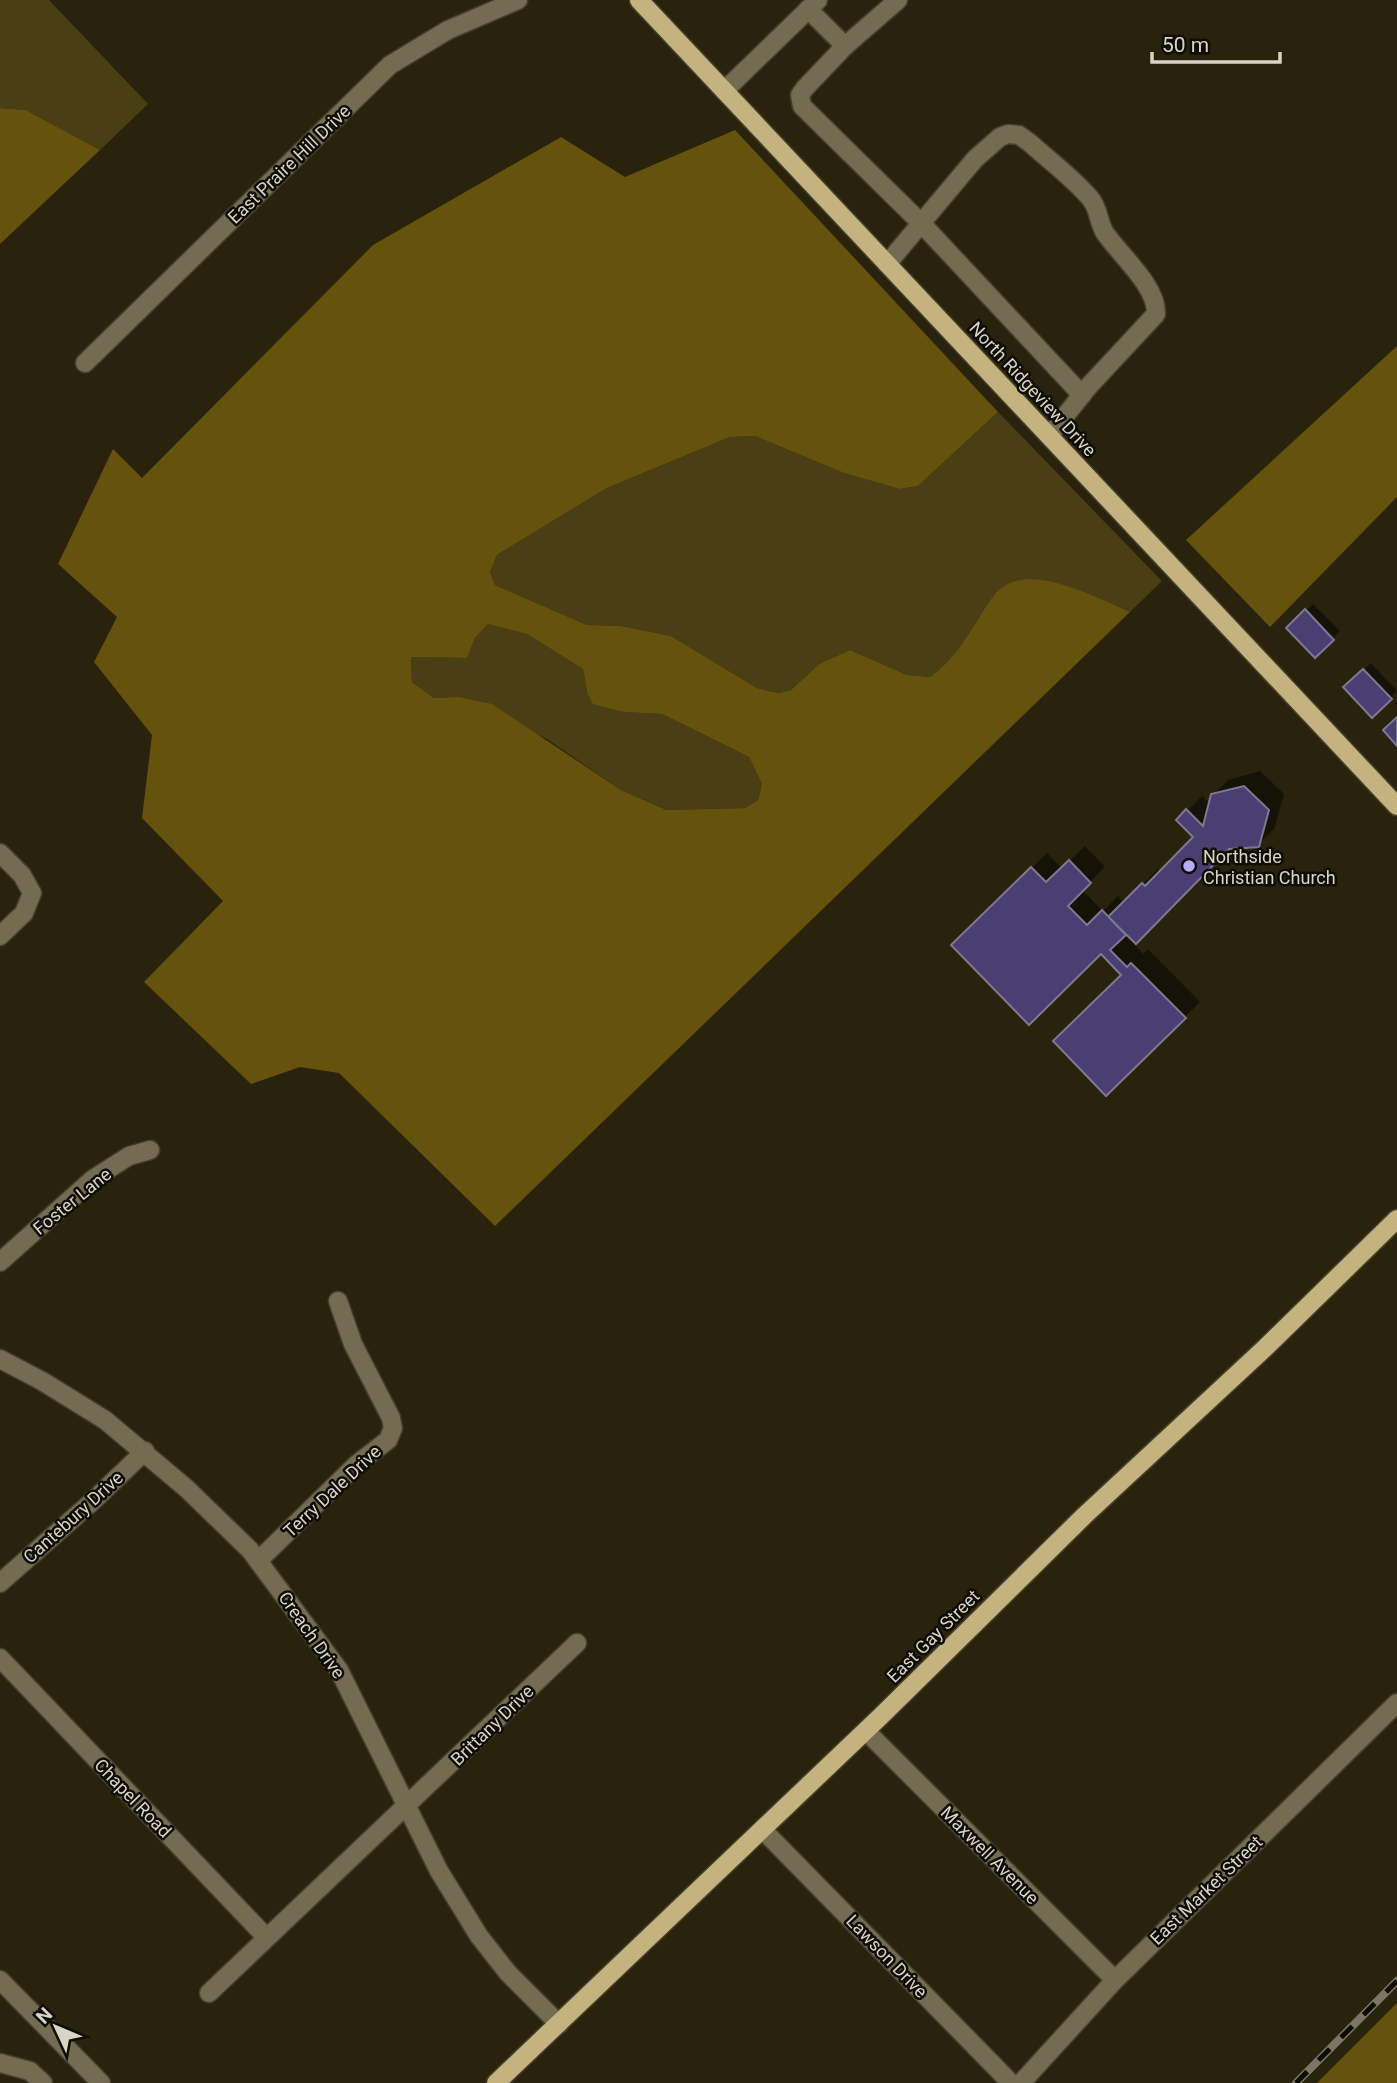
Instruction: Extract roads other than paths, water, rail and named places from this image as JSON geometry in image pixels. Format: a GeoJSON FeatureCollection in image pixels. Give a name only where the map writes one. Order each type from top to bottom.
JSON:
{"type":"FeatureCollection","features":[{"type":"Feature","properties":{"kind":"main road","name":"North Ridgeview Drive"},"geometry":{"type":"LineString","coordinates":[[639,0],[1397,806]]}},
{"type":"Feature","properties":{"kind":"main road","name":"East Gay Street"},"geometry":{"type":"LineString","coordinates":[[496,2083],[866,1731],[1084,1516],[1266,1347],[1397,1219]]}},
{"type":"Feature","properties":{"kind":"street","name":"East Praire Hill Drive"},"geometry":{"type":"LineString","coordinates":[[85,363],[390,65],[448,30],[518,0]]}},
{"type":"Feature","properties":{"kind":"street"},"geometry":{"type":"LineString","coordinates":[[898,0],[845,46],[805,88],[800,95],[802,106],[922,224],[1082,395]]}},
{"type":"Feature","properties":{"kind":"street"},"geometry":{"type":"LineString","coordinates":[[724,91],[813,5],[845,46]]}},
{"type":"Feature","properties":{"kind":"street"},"geometry":{"type":"LineString","coordinates":[[887,264],[975,159],[1000,137],[1008,134],[1019,135],[1030,143],[1092,200],[1103,230],[1150,290],[1156,305],[1152,320],[1108,364],[1049,436]]}},
{"type":"Feature","properties":{"kind":"street"},"geometry":{"type":"LineString","coordinates":[[0,853],[22,875],[32,893],[23,913],[0,936]]}},
{"type":"Feature","properties":{"kind":"street","name":"Foster Lane"},"geometry":{"type":"LineString","coordinates":[[0,1262],[93,1179],[130,1156],[150,1150]]}},
{"type":"Feature","properties":{"kind":"street","name":"Terry Dale Drive"},"geometry":{"type":"LineString","coordinates":[[258,1561],[357,1464],[387,1440],[393,1428],[391,1418],[353,1344],[338,1301]]}},
{"type":"Feature","properties":{"kind":"street","name":"Creach Drive"},"geometry":{"type":"LineString","coordinates":[[0,1359],[105,1420],[145,1451],[250,1550],[339,1670],[439,1871],[479,1936],[508,1973],[559,2024]]}},
{"type":"Feature","properties":{"kind":"street","name":"Cantebury Drive"},"geometry":{"type":"LineString","coordinates":[[0,1583],[145,1451]]}},
{"type":"Feature","properties":{"kind":"street","name":"Brittany Drive"},"geometry":{"type":"LineString","coordinates":[[406,1807],[577,1643]]}},
{"type":"Feature","properties":{"kind":"street","name":"Chapel Road"},"geometry":{"type":"LineString","coordinates":[[0,1658],[266,1937]]}},
{"type":"Feature","properties":{"kind":"street","name":"East Market Street"},"geometry":{"type":"LineString","coordinates":[[1021,2083],[1115,1980],[1397,1703]]}},
{"type":"Feature","properties":{"kind":"street","name":"Maxwell Avenue"},"geometry":{"type":"LineString","coordinates":[[866,1731],[1115,1980]]}},
{"type":"Feature","properties":{"kind":"street"},"geometry":{"type":"LineString","coordinates":[[209,1993],[406,1807]]}},
{"type":"Feature","properties":{"kind":"street","name":"Lawson Drive"},"geometry":{"type":"LineString","coordinates":[[763,1830],[1010,2083]]}},
{"type":"Feature","properties":{"kind":"street"},"geometry":{"type":"LineString","coordinates":[[0,1980],[101,2083]]}},
{"type":"Feature","properties":{"kind":"street"},"geometry":{"type":"LineString","coordinates":[[0,2063],[30,2071],[43,2083]]}},
{"type":"Feature","properties":{"kind":"railway"},"geometry":{"type":"LineString","coordinates":[[1296,2083],[1397,1981]]}},
{"type":"Feature","properties":{"kind":"place","name":"Northside Christian Church"},"geometry":{"type":"Point","coordinates":[1189,866]}}]}
